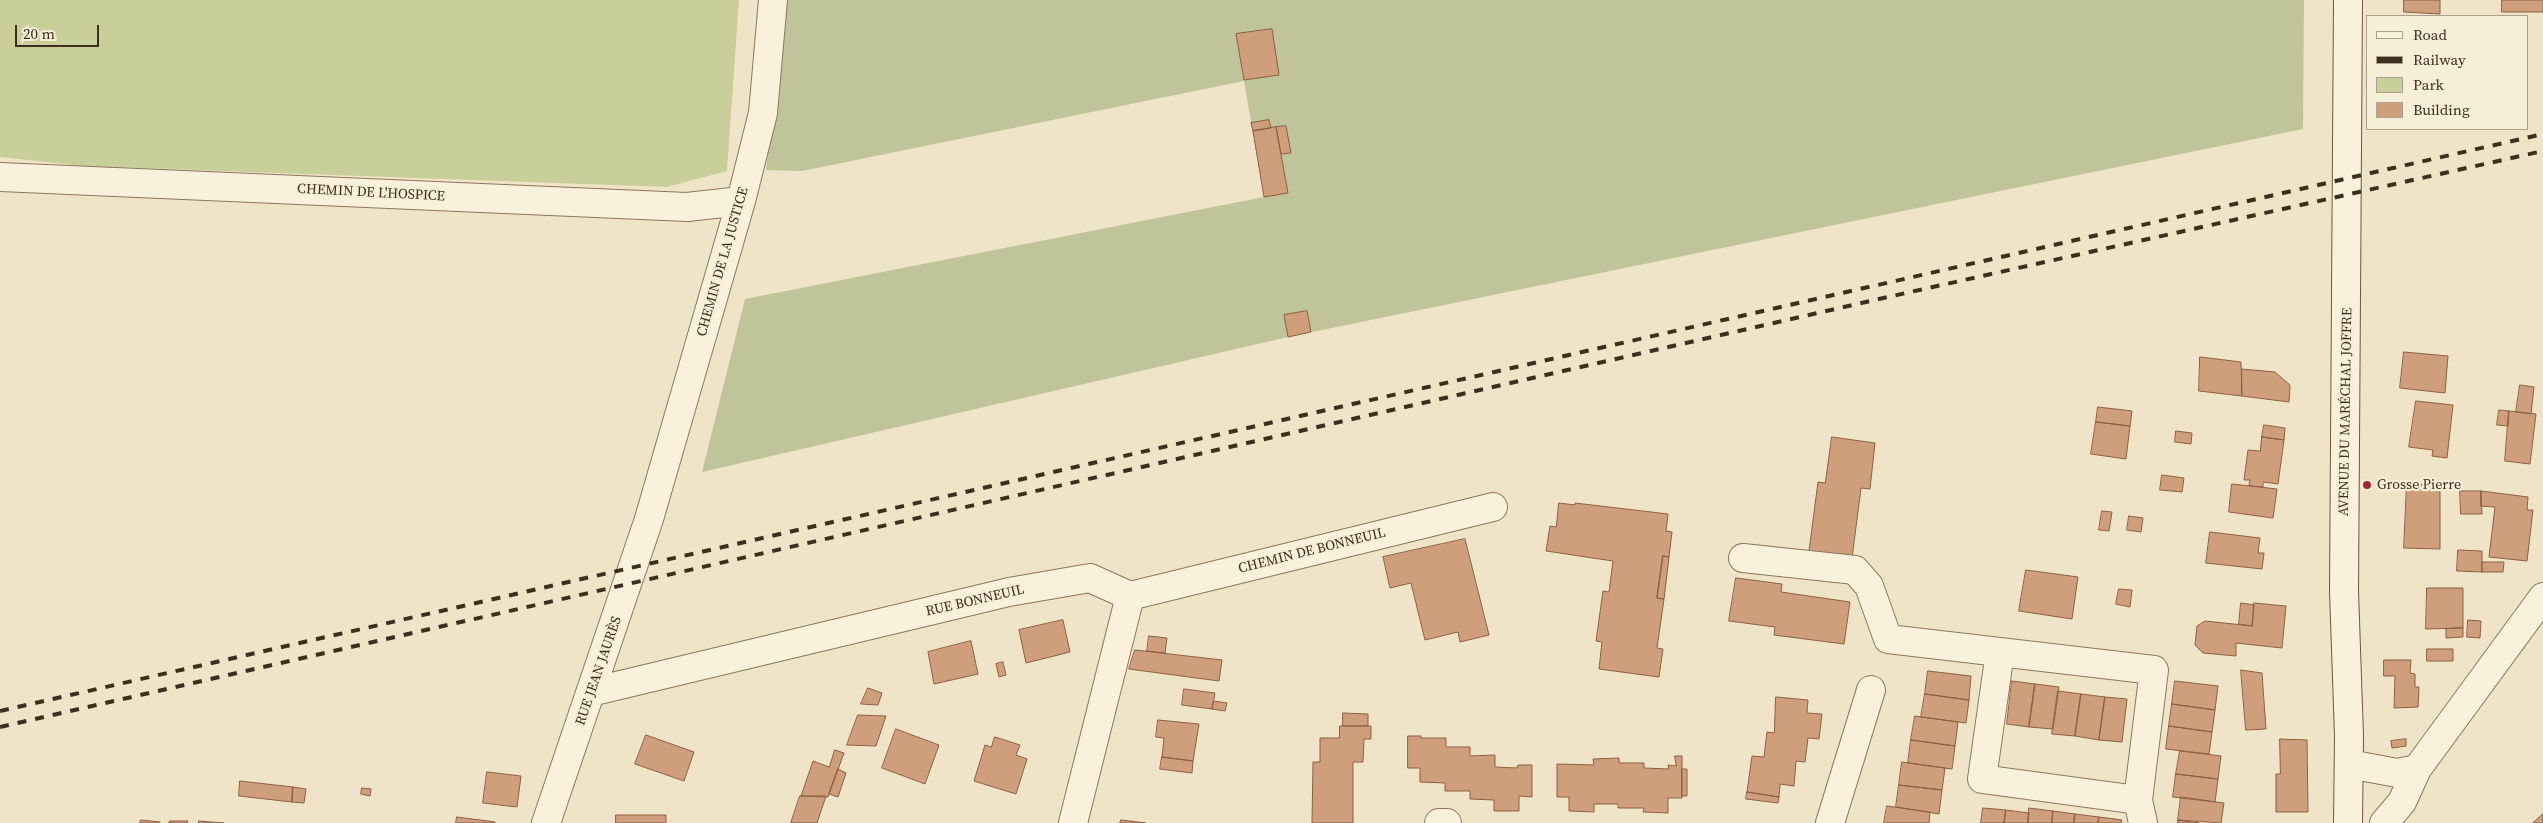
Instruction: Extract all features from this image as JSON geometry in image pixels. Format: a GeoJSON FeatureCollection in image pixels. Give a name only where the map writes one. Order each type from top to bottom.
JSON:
{"type":"FeatureCollection","features":[{"type":"Feature","properties":{"kind":"street","name":"CHEMIN DE LA JUSTICE"},"geometry":{"type":"LineString","coordinates":[[650,519],[741,201],[762,113],[773,0]]}},
{"type":"Feature","properties":{"kind":"street","name":"AVENUE DU MARÉCHAL JOFFRE"},"geometry":{"type":"LineString","coordinates":[[2347,822],[2349,764],[2344,592],[2348,0]]}},
{"type":"Feature","properties":{"kind":"street","name":"CHEMIN DE L'HOSPICE"},"geometry":{"type":"LineString","coordinates":[[0,176],[687,207],[741,201]]}},
{"type":"Feature","properties":{"kind":"street","name":"CHEMIN DE BONNEUIL"},"geometry":{"type":"LineString","coordinates":[[1130,596],[1493,507]]}},
{"type":"Feature","properties":{"kind":"street","name":"RUE JEAN JAURÈS"},"geometry":{"type":"LineString","coordinates":[[546,823],[650,519]]}},
{"type":"Feature","properties":{"kind":"street"},"geometry":{"type":"LineString","coordinates":[[1743,558],[1855,570],[1869,586],[1888,639],[2000,652],[2154,670],[2140,812],[1982,779],[2000,652]]}},
{"type":"Feature","properties":{"kind":"street","name":"RUE BONNEUIL"},"geometry":{"type":"LineString","coordinates":[[591,692],[1009,592],[1090,578],[1130,596]]}},
{"type":"Feature","properties":{"kind":"street"},"geometry":{"type":"LineString","coordinates":[[1072,823],[1130,596]]}},
{"type":"Feature","properties":{"kind":"street"},"geometry":{"type":"LineString","coordinates":[[2384,823],[2402,802],[2417,769],[2543,597]]}},
{"type":"Feature","properties":{"kind":"street"},"geometry":{"type":"LineString","coordinates":[[1830,823],[1871,690]]}},
{"type":"Feature","properties":{"kind":"street"},"geometry":{"type":"LineString","coordinates":[[2349,764],[2396,773],[2417,769]]}},
{"type":"Feature","properties":{"kind":"street"},"geometry":{"type":"LineString","coordinates":[[1440,823],[1447,823]]}},
{"type":"Feature","properties":{"kind":"green space"},"geometry":{"type":"Polygon","coordinates":[[[0,0],[739,0],[727,171],[667,187],[83,166],[0,157],[0,0]]]}},
{"type":"Feature","properties":{"kind":"green space"},"geometry":{"type":"Polygon","coordinates":[[[786,0],[2304,0],[2303,129],[1288,337],[702,472],[745,299],[1264,197],[1244,81],[802,171],[766,170],[786,0]]]}},
{"type":"Feature","properties":{"kind":"building"},"geometry":{"type":"Polygon","coordinates":[[[2404,0],[2440,0],[2440,14],[2404,12],[2404,0]]]}},
{"type":"Feature","properties":{"kind":"building"},"geometry":{"type":"Polygon","coordinates":[[[2502,0],[2543,0],[2543,12],[2502,12],[2502,0]]]}},
{"type":"Feature","properties":{"kind":"building"},"geometry":{"type":"Polygon","coordinates":[[[1272,29],[1279,75],[1244,80],[1236,34],[1272,29]]]}},
{"type":"Feature","properties":{"kind":"building"},"geometry":{"type":"Polygon","coordinates":[[[1269,120],[1271,128],[1253,131],[1251,123],[1269,120]]]}},
{"type":"Feature","properties":{"kind":"building"},"geometry":{"type":"Polygon","coordinates":[[[1286,126],[1291,153],[1281,154],[1276,127],[1286,126]]]}},
{"type":"Feature","properties":{"kind":"building"},"geometry":{"type":"Polygon","coordinates":[[[1276,127],[1288,193],[1264,197],[1253,131],[1276,127]]]}},
{"type":"Feature","properties":{"kind":"building"},"geometry":{"type":"Polygon","coordinates":[[[1307,311],[1311,332],[1288,337],[1284,315],[1307,311]]]}},
{"type":"Feature","properties":{"kind":"building"},"geometry":{"type":"Polygon","coordinates":[[[2404,352],[2448,356],[2445,393],[2400,388],[2404,352]]]}},
{"type":"Feature","properties":{"kind":"building"},"geometry":{"type":"Polygon","coordinates":[[[2200,357],[2241,362],[2242,396],[2199,391],[2200,357]]]}},
{"type":"Feature","properties":{"kind":"building"},"geometry":{"type":"Polygon","coordinates":[[[2242,369],[2275,372],[2290,385],[2289,402],[2242,396],[2242,369]]]}},
{"type":"Feature","properties":{"kind":"building"},"geometry":{"type":"Polygon","coordinates":[[[2520,385],[2534,387],[2531,414],[2516,412],[2520,385]]]}},
{"type":"Feature","properties":{"kind":"building"},"geometry":{"type":"Polygon","coordinates":[[[2416,401],[2453,405],[2447,458],[2432,456],[2433,450],[2409,447],[2416,401]]]}},
{"type":"Feature","properties":{"kind":"building"},"geometry":{"type":"Polygon","coordinates":[[[2098,407],[2132,411],[2130,426],[2096,422],[2098,407]]]}},
{"type":"Feature","properties":{"kind":"building"},"geometry":{"type":"Polygon","coordinates":[[[2499,410],[2509,411],[2508,426],[2497,425],[2499,410]]]}},
{"type":"Feature","properties":{"kind":"building"},"geometry":{"type":"Polygon","coordinates":[[[2509,411],[2536,414],[2530,464],[2505,461],[2509,411]]]}},
{"type":"Feature","properties":{"kind":"building"},"geometry":{"type":"Polygon","coordinates":[[[2096,422],[2130,426],[2126,459],[2091,454],[2096,422]]]}},
{"type":"Feature","properties":{"kind":"building"},"geometry":{"type":"Polygon","coordinates":[[[2264,425],[2285,428],[2284,440],[2262,437],[2264,425]]]}},
{"type":"Feature","properties":{"kind":"building"},"geometry":{"type":"Polygon","coordinates":[[[2176,431],[2192,433],[2191,444],[2175,442],[2176,431]]]}},
{"type":"Feature","properties":{"kind":"building"},"geometry":{"type":"Polygon","coordinates":[[[1832,437],[1875,443],[1870,489],[1861,488],[1852,558],[1809,551],[1818,482],[1825,483],[1832,437]]]}},
{"type":"Feature","properties":{"kind":"building"},"geometry":{"type":"Polygon","coordinates":[[[2262,437],[2284,440],[2278,484],[2263,482],[2263,487],[2249,486],[2250,480],[2244,480],[2248,450],[2260,451],[2262,437]]]}},
{"type":"Feature","properties":{"kind":"building"},"geometry":{"type":"Polygon","coordinates":[[[2162,475],[2184,478],[2182,492],[2160,490],[2162,475]]]}},
{"type":"Feature","properties":{"kind":"building"},"geometry":{"type":"Polygon","coordinates":[[[2407,483],[2440,486],[2440,549],[2404,548],[2407,483]]]}},
{"type":"Feature","properties":{"kind":"building"},"geometry":{"type":"Polygon","coordinates":[[[2232,484],[2277,489],[2273,518],[2229,512],[2232,484]]]}},
{"type":"Feature","properties":{"kind":"building"},"geometry":{"type":"Polygon","coordinates":[[[2460,491],[2481,491],[2482,514],[2461,514],[2460,491]]]}},
{"type":"Feature","properties":{"kind":"building"},"geometry":{"type":"Polygon","coordinates":[[[2481,491],[2528,497],[2527,510],[2533,510],[2527,561],[2489,557],[2495,507],[2481,506],[2481,491]]]}},
{"type":"Feature","properties":{"kind":"building"},"geometry":{"type":"Polygon","coordinates":[[[1559,503],[1575,505],[1575,503],[1668,514],[1666,531],[1672,532],[1669,557],[1663,556],[1657,598],[1664,599],[1657,648],[1663,649],[1659,677],[1599,669],[1602,642],[1596,641],[1603,591],[1609,592],[1613,561],[1546,551],[1550,526],[1556,527],[1559,503]]]}},
{"type":"Feature","properties":{"kind":"building"},"geometry":{"type":"Polygon","coordinates":[[[2102,511],[2112,512],[2109,531],[2099,530],[2102,511]]]}},
{"type":"Feature","properties":{"kind":"building"},"geometry":{"type":"Polygon","coordinates":[[[2129,516],[2143,518],[2141,532],[2127,530],[2129,516]]]}},
{"type":"Feature","properties":{"kind":"building"},"geometry":{"type":"Polygon","coordinates":[[[2210,532],[2260,538],[2258,553],[2264,553],[2262,569],[2206,563],[2210,532]]]}},
{"type":"Feature","properties":{"kind":"building"},"geometry":{"type":"Polygon","coordinates":[[[1465,539],[1489,635],[1460,642],[1458,632],[1425,640],[1411,583],[1390,588],[1383,557],[1465,539]]]}},
{"type":"Feature","properties":{"kind":"building"},"geometry":{"type":"Polygon","coordinates":[[[2458,550],[2482,551],[2482,572],[2457,571],[2458,550]]]}},
{"type":"Feature","properties":{"kind":"building"},"geometry":{"type":"Polygon","coordinates":[[[1663,556],[1669,557],[1664,599],[1657,598],[1663,556]]]}},
{"type":"Feature","properties":{"kind":"building"},"geometry":{"type":"Polygon","coordinates":[[[2482,562],[2504,562],[2503,572],[2482,572],[2482,562]]]}},
{"type":"Feature","properties":{"kind":"building"},"geometry":{"type":"Polygon","coordinates":[[[2026,570],[2078,577],[2072,619],[2019,611],[2026,570]]]}},
{"type":"Feature","properties":{"kind":"building"},"geometry":{"type":"Polygon","coordinates":[[[1736,578],[1782,584],[1781,592],[1850,602],[1844,644],[1774,635],[1775,627],[1729,621],[1736,578]]]}},
{"type":"Feature","properties":{"kind":"building"},"geometry":{"type":"Polygon","coordinates":[[[2427,588],[2463,588],[2463,628],[2426,629],[2427,588]]]}},
{"type":"Feature","properties":{"kind":"building"},"geometry":{"type":"Polygon","coordinates":[[[2119,589],[2132,590],[2130,607],[2116,604],[2119,589]]]}},
{"type":"Feature","properties":{"kind":"building"},"geometry":{"type":"Polygon","coordinates":[[[2241,603],[2254,605],[2252,626],[2239,624],[2241,603]]]}},
{"type":"Feature","properties":{"kind":"building"},"geometry":{"type":"Polygon","coordinates":[[[2254,603],[2286,606],[2282,648],[2236,643],[2236,656],[2203,653],[2195,645],[2197,626],[2205,621],[2252,626],[2254,603]]]}},
{"type":"Feature","properties":{"kind":"building"},"geometry":{"type":"Polygon","coordinates":[[[1063,620],[1070,652],[1026,663],[1019,630],[1063,620]]]}},
{"type":"Feature","properties":{"kind":"building"},"geometry":{"type":"Polygon","coordinates":[[[2468,620],[2481,621],[2480,638],[2467,637],[2468,620]]]}},
{"type":"Feature","properties":{"kind":"building"},"geometry":{"type":"Polygon","coordinates":[[[2463,628],[2463,637],[2446,638],[2446,629],[2463,628]]]}},
{"type":"Feature","properties":{"kind":"building"},"geometry":{"type":"Polygon","coordinates":[[[1149,636],[1167,638],[1165,653],[1147,651],[1149,636]]]}},
{"type":"Feature","properties":{"kind":"building"},"geometry":{"type":"Polygon","coordinates":[[[971,641],[978,674],[934,684],[928,652],[971,641]]]}},
{"type":"Feature","properties":{"kind":"building"},"geometry":{"type":"Polygon","coordinates":[[[2427,649],[2453,649],[2453,661],[2427,661],[2427,649]]]}},
{"type":"Feature","properties":{"kind":"building"},"geometry":{"type":"Polygon","coordinates":[[[1135,650],[1222,660],[1219,681],[1129,669],[1135,650]]]}},
{"type":"Feature","properties":{"kind":"building"},"geometry":{"type":"Polygon","coordinates":[[[2384,660],[2411,660],[2410,673],[2415,674],[2415,687],[2419,687],[2418,707],[2394,708],[2395,676],[2384,676],[2384,660]]]}},
{"type":"Feature","properties":{"kind":"building"},"geometry":{"type":"Polygon","coordinates":[[[1003,662],[1006,675],[999,677],[996,664],[1003,662]]]}},
{"type":"Feature","properties":{"kind":"building"},"geometry":{"type":"Polygon","coordinates":[[[2241,670],[2262,673],[2266,729],[2246,730],[2241,670]]]}},
{"type":"Feature","properties":{"kind":"building"},"geometry":{"type":"Polygon","coordinates":[[[1928,671],[1971,676],[1969,700],[1925,694],[1928,671]]]}},
{"type":"Feature","properties":{"kind":"building"},"geometry":{"type":"Polygon","coordinates":[[[2012,681],[2035,684],[2029,727],[2007,724],[2012,681]]]}},
{"type":"Feature","properties":{"kind":"building"},"geometry":{"type":"Polygon","coordinates":[[[2175,681],[2218,686],[2215,710],[2172,704],[2175,681]]]}},
{"type":"Feature","properties":{"kind":"building"},"geometry":{"type":"Polygon","coordinates":[[[2035,684],[2059,687],[2053,729],[2029,727],[2035,684]]]}},
{"type":"Feature","properties":{"kind":"building"},"geometry":{"type":"Polygon","coordinates":[[[868,688],[882,693],[878,705],[861,704],[868,688]]]}},
{"type":"Feature","properties":{"kind":"building"},"geometry":{"type":"Polygon","coordinates":[[[1184,689],[1215,693],[1212,709],[1182,705],[1184,689]]]}},
{"type":"Feature","properties":{"kind":"building"},"geometry":{"type":"Polygon","coordinates":[[[2058,691],[2081,694],[2075,736],[2052,734],[2058,691]]]}},
{"type":"Feature","properties":{"kind":"building"},"geometry":{"type":"Polygon","coordinates":[[[1925,694],[1969,700],[1966,723],[1921,717],[1925,694]]]}},
{"type":"Feature","properties":{"kind":"building"},"geometry":{"type":"Polygon","coordinates":[[[2081,694],[2105,697],[2099,740],[2075,736],[2081,694]]]}},
{"type":"Feature","properties":{"kind":"building"},"geometry":{"type":"Polygon","coordinates":[[[1776,697],[1808,700],[1807,713],[1822,714],[1819,739],[1808,738],[1805,762],[1796,761],[1794,786],[1780,784],[1779,797],[1747,792],[1752,756],[1764,757],[1767,732],[1774,733],[1776,697]]]}},
{"type":"Feature","properties":{"kind":"building"},"geometry":{"type":"Polygon","coordinates":[[[2105,697],[2127,699],[2122,742],[2099,740],[2105,697]]]}},
{"type":"Feature","properties":{"kind":"building"},"geometry":{"type":"Polygon","coordinates":[[[1214,701],[1227,703],[1225,711],[1212,709],[1214,701]]]}},
{"type":"Feature","properties":{"kind":"building"},"geometry":{"type":"Polygon","coordinates":[[[2172,704],[2215,710],[2212,732],[2169,726],[2172,704]]]}},
{"type":"Feature","properties":{"kind":"building"},"geometry":{"type":"Polygon","coordinates":[[[1343,713],[1368,714],[1368,726],[1343,726],[1343,713]]]}},
{"type":"Feature","properties":{"kind":"building"},"geometry":{"type":"Polygon","coordinates":[[[858,715],[886,716],[876,746],[847,745],[858,715]]]}},
{"type":"Feature","properties":{"kind":"building"},"geometry":{"type":"Polygon","coordinates":[[[1915,716],[1958,722],[1955,746],[1911,740],[1915,716]]]}},
{"type":"Feature","properties":{"kind":"building"},"geometry":{"type":"Polygon","coordinates":[[[1158,720],[1199,724],[1193,761],[1162,757],[1164,738],[1156,737],[1158,720]]]}},
{"type":"Feature","properties":{"kind":"building"},"geometry":{"type":"Polygon","coordinates":[[[1340,726],[1371,726],[1371,739],[1364,739],[1363,762],[1353,762],[1353,823],[1312,823],[1313,762],[1320,762],[1320,738],[1339,738],[1340,726]]]}},
{"type":"Feature","properties":{"kind":"building"},"geometry":{"type":"Polygon","coordinates":[[[2169,726],[2212,732],[2209,754],[2166,749],[2169,726]]]}},
{"type":"Feature","properties":{"kind":"building"},"geometry":{"type":"Polygon","coordinates":[[[896,729],[939,745],[925,784],[882,768],[896,729]]]}},
{"type":"Feature","properties":{"kind":"building"},"geometry":{"type":"Polygon","coordinates":[[[646,735],[694,752],[684,781],[635,764],[646,735]]]}},
{"type":"Feature","properties":{"kind":"building"},"geometry":{"type":"Polygon","coordinates":[[[1408,736],[1446,738],[1446,747],[1470,747],[1470,756],[1495,755],[1495,767],[1517,768],[1518,765],[1532,765],[1532,797],[1519,796],[1519,811],[1494,811],[1494,800],[1470,799],[1470,791],[1445,791],[1445,783],[1420,782],[1420,768],[1408,768],[1408,736]]]}},
{"type":"Feature","properties":{"kind":"building"},"geometry":{"type":"Polygon","coordinates":[[[995,737],[1020,745],[1016,755],[1027,759],[1016,794],[974,781],[985,745],[991,747],[995,737]]]}},
{"type":"Feature","properties":{"kind":"building"},"geometry":{"type":"Polygon","coordinates":[[[2280,739],[2307,740],[2308,812],[2276,812],[2276,774],[2280,774],[2280,739]]]}},
{"type":"Feature","properties":{"kind":"building"},"geometry":{"type":"Polygon","coordinates":[[[2406,739],[2406,746],[2392,748],[2391,741],[2406,739]]]}},
{"type":"Feature","properties":{"kind":"building"},"geometry":{"type":"Polygon","coordinates":[[[1911,740],[1955,746],[1952,769],[1908,763],[1911,740]]]}},
{"type":"Feature","properties":{"kind":"building"},"geometry":{"type":"Polygon","coordinates":[[[835,750],[844,753],[828,797],[801,796],[813,761],[829,767],[835,750]]]}},
{"type":"Feature","properties":{"kind":"building"},"geometry":{"type":"Polygon","coordinates":[[[2180,751],[2221,756],[2218,779],[2176,774],[2180,751]]]}},
{"type":"Feature","properties":{"kind":"building"},"geometry":{"type":"Polygon","coordinates":[[[1675,756],[1682,756],[1682,798],[1668,798],[1668,813],[1643,812],[1644,808],[1618,808],[1618,804],[1594,804],[1594,812],[1569,811],[1569,797],[1557,797],[1557,764],[1594,765],[1593,759],[1619,758],[1619,763],[1644,763],[1644,768],[1669,769],[1668,765],[1676,766],[1675,756]]]}},
{"type":"Feature","properties":{"kind":"building"},"geometry":{"type":"Polygon","coordinates":[[[1162,757],[1193,761],[1192,773],[1160,769],[1162,757]]]}},
{"type":"Feature","properties":{"kind":"building"},"geometry":{"type":"Polygon","coordinates":[[[1902,762],[1945,768],[1942,790],[1899,785],[1902,762]]]}},
{"type":"Feature","properties":{"kind":"building"},"geometry":{"type":"Polygon","coordinates":[[[838,769],[846,773],[838,797],[829,794],[838,769]]]}},
{"type":"Feature","properties":{"kind":"building"},"geometry":{"type":"Polygon","coordinates":[[[1682,769],[1687,769],[1687,796],[1682,796],[1682,769]]]}},
{"type":"Feature","properties":{"kind":"building"},"geometry":{"type":"Polygon","coordinates":[[[487,772],[521,776],[517,807],[483,803],[487,772]]]}},
{"type":"Feature","properties":{"kind":"building"},"geometry":{"type":"Polygon","coordinates":[[[2176,774],[2218,779],[2215,802],[2173,797],[2176,774]]]}},
{"type":"Feature","properties":{"kind":"building"},"geometry":{"type":"Polygon","coordinates":[[[240,781],[293,787],[292,802],[239,796],[240,781]]]}},
{"type":"Feature","properties":{"kind":"building"},"geometry":{"type":"Polygon","coordinates":[[[1899,785],[1942,790],[1939,814],[1896,807],[1899,785]]]}},
{"type":"Feature","properties":{"kind":"building"},"geometry":{"type":"Polygon","coordinates":[[[293,787],[306,789],[304,803],[292,802],[293,787]]]}},
{"type":"Feature","properties":{"kind":"building"},"geometry":{"type":"Polygon","coordinates":[[[362,788],[371,789],[370,796],[361,794],[362,788]]]}},
{"type":"Feature","properties":{"kind":"building"},"geometry":{"type":"Polygon","coordinates":[[[1747,792],[1779,797],[1778,803],[1746,799],[1747,792]]]}},
{"type":"Feature","properties":{"kind":"building"},"geometry":{"type":"Polygon","coordinates":[[[800,796],[826,796],[817,823],[791,823],[800,796]]]}},
{"type":"Feature","properties":{"kind":"building"},"geometry":{"type":"Polygon","coordinates":[[[2181,797],[2224,803],[2221,823],[2178,820],[2181,797]]]}},
{"type":"Feature","properties":{"kind":"building"},"geometry":{"type":"Polygon","coordinates":[[[1887,806],[1930,812],[1929,823],[1884,823],[1887,806]]]}},
{"type":"Feature","properties":{"kind":"building"},"geometry":{"type":"Polygon","coordinates":[[[1983,808],[2006,810],[2004,823],[1981,823],[1983,808]]]}},
{"type":"Feature","properties":{"kind":"building"},"geometry":{"type":"Polygon","coordinates":[[[2029,808],[2053,811],[2052,823],[2028,823],[2029,808]]]}},
{"type":"Feature","properties":{"kind":"building"},"geometry":{"type":"Polygon","coordinates":[[[2006,810],[2029,813],[2028,823],[2004,823],[2006,810]]]}},
{"type":"Feature","properties":{"kind":"building"},"geometry":{"type":"Polygon","coordinates":[[[2053,811],[2075,814],[2074,823],[2052,823],[2053,811]]]}},
{"type":"Feature","properties":{"kind":"building"},"geometry":{"type":"Polygon","coordinates":[[[2075,814],[2099,817],[2098,823],[2074,823],[2075,814]]]}},
{"type":"Feature","properties":{"kind":"building"},"geometry":{"type":"Polygon","coordinates":[[[2543,814],[2543,823],[2533,823],[2543,814]]]}},
{"type":"Feature","properties":{"kind":"building"},"geometry":{"type":"Polygon","coordinates":[[[616,815],[666,815],[666,823],[616,823],[616,815]]]}},
{"type":"Feature","properties":{"kind":"building"},"geometry":{"type":"Polygon","coordinates":[[[457,817],[495,822],[495,823],[456,823],[457,817]]]}},
{"type":"Feature","properties":{"kind":"building"},"geometry":{"type":"Polygon","coordinates":[[[2099,817],[2122,820],[2121,823],[2098,823],[2099,817]]]}},
{"type":"Feature","properties":{"kind":"building"},"geometry":{"type":"Polygon","coordinates":[[[141,820],[160,822],[160,823],[140,823],[141,820]]]}},
{"type":"Feature","properties":{"kind":"building"},"geometry":{"type":"Polygon","coordinates":[[[1121,820],[1146,823],[1120,823],[1121,820]]]}},
{"type":"Feature","properties":{"kind":"building"},"geometry":{"type":"Polygon","coordinates":[[[2178,820],[2199,823],[2178,823],[2178,820]]]}},
{"type":"Feature","properties":{"kind":"building"},"geometry":{"type":"Polygon","coordinates":[[[170,821],[188,821],[187,823],[169,823],[170,821]]]}},
{"type":"Feature","properties":{"kind":"building"},"geometry":{"type":"Polygon","coordinates":[[[199,821],[224,823],[199,823],[199,821]]]}},
{"type":"Feature","properties":{"kind":"railway"},"geometry":{"type":"LineString","coordinates":[[0,711],[2543,134]]}},
{"type":"Feature","properties":{"kind":"railway"},"geometry":{"type":"LineString","coordinates":[[0,727],[1888,297],[2543,151]]}},
{"type":"Feature","properties":{"kind":"place","name":"Grosse Pierre"},"geometry":{"type":"Point","coordinates":[2367,485]}}]}
